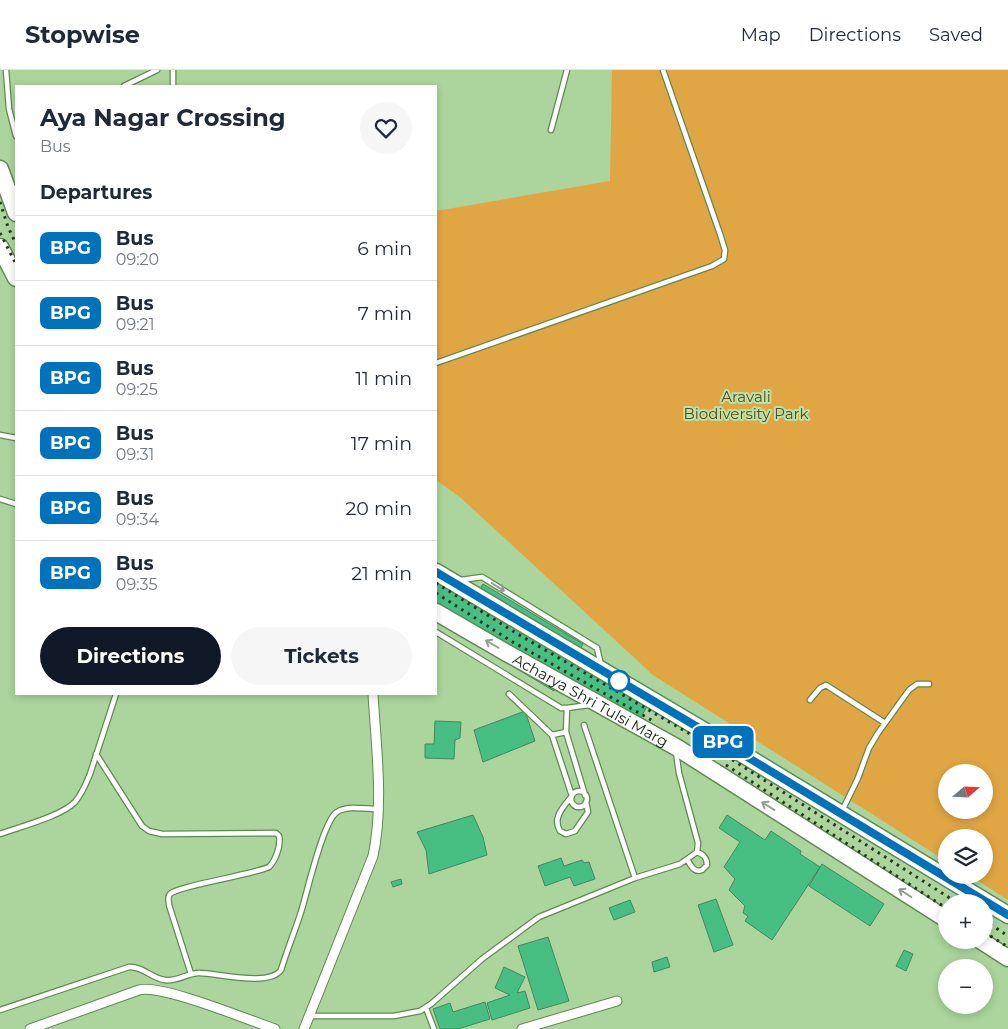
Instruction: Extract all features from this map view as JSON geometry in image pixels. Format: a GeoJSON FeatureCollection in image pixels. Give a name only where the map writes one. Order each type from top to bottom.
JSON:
{"type":"FeatureCollection","features":[{"type":"Feature","properties":{"kind":"highway"},"geometry":{"type":"LineString","coordinates":[[0,169],[15,209]]}},
{"type":"Feature","properties":{"kind":"highway"},"geometry":{"type":"LineString","coordinates":[[0,247],[15,276]]}},
{"type":"Feature","properties":{"kind":"highway","name":"Acharya Shri Tulsi Marg"},"geometry":{"type":"LineString","coordinates":[[437,573],[711,735],[1008,915]]}},
{"type":"Feature","properties":{"kind":"highway","name":"Acharya Shri Tulsi Marg"},"geometry":{"type":"LineString","coordinates":[[437,613],[596,704],[676,747],[938,914]]}},
{"type":"Feature","properties":{"kind":"highway"},"geometry":{"type":"LineString","coordinates":[[993,948],[1008,958]]}},
{"type":"Feature","properties":{"kind":"street"},"geometry":{"type":"LineString","coordinates":[[304,1029],[373,856],[378,829],[379,809],[373,695]]}},
{"type":"Feature","properties":{"kind":"street"},"geometry":{"type":"LineString","coordinates":[[30,1029],[139,990],[148,989],[175,994],[275,1029]]}},
{"type":"Feature","properties":{"kind":"street"},"geometry":{"type":"LineString","coordinates":[[522,1029],[617,1001]]}},
{"type":"Feature","properties":{"kind":"lane"},"geometry":{"type":"LineString","coordinates":[[6,70],[8,104],[15,134]]}},
{"type":"Feature","properties":{"kind":"lane"},"geometry":{"type":"LineString","coordinates":[[126,85],[157,70]]}},
{"type":"Feature","properties":{"kind":"lane"},"geometry":{"type":"LineString","coordinates":[[173,70],[173,85]]}},
{"type":"Feature","properties":{"kind":"lane"},"geometry":{"type":"LineString","coordinates":[[551,130],[567,70]]}},
{"type":"Feature","properties":{"kind":"lane"},"geometry":{"type":"LineString","coordinates":[[437,363],[712,266],[724,259],[725,250],[720,234],[663,70]]}},
{"type":"Feature","properties":{"kind":"lane"},"geometry":{"type":"LineString","coordinates":[[0,435],[15,438]]}},
{"type":"Feature","properties":{"kind":"lane"},"geometry":{"type":"LineString","coordinates":[[0,499],[15,504]]}},
{"type":"Feature","properties":{"kind":"lane"},"geometry":{"type":"LineString","coordinates":[[437,633],[561,708],[596,704]]}},
{"type":"Feature","properties":{"kind":"lane"},"geometry":{"type":"LineString","coordinates":[[841,814],[858,778],[869,748],[885,723],[909,690],[917,684],[928,684]]}},
{"type":"Feature","properties":{"kind":"lane"},"geometry":{"type":"LineString","coordinates":[[810,700],[820,688],[826,685],[885,723]]}},
{"type":"Feature","properties":{"kind":"lane"},"geometry":{"type":"LineString","coordinates":[[509,694],[552,734],[572,796],[572,803],[576,806],[583,806],[586,802]]}},
{"type":"Feature","properties":{"kind":"lane"},"geometry":{"type":"LineString","coordinates":[[0,834],[55,814],[75,802],[85,787],[116,695]]}},
{"type":"Feature","properties":{"kind":"lane"},"geometry":{"type":"LineString","coordinates":[[567,708],[566,732],[585,795],[588,812],[575,831],[566,834],[560,831],[556,820],[559,812],[572,796],[578,792],[585,795]]}},
{"type":"Feature","properties":{"kind":"lane"},"geometry":{"type":"LineString","coordinates":[[584,726],[635,878]]}},
{"type":"Feature","properties":{"kind":"lane"},"geometry":{"type":"LineString","coordinates":[[552,734],[566,732]]}},
{"type":"Feature","properties":{"kind":"lane"},"geometry":{"type":"LineString","coordinates":[[308,1016],[394,1016],[410,1014],[426,1008],[482,959],[530,922],[556,909],[635,878],[680,864],[697,852],[696,829],[679,773],[676,747]]}},
{"type":"Feature","properties":{"kind":"lane"},"geometry":{"type":"LineString","coordinates":[[96,754],[130,809],[142,826],[149,831],[162,834],[276,833],[279,836],[280,842],[274,861],[269,867],[177,890],[170,894],[168,898],[169,905],[191,974]]}},
{"type":"Feature","properties":{"kind":"lane"},"geometry":{"type":"LineString","coordinates":[[0,1010],[129,967],[140,968],[160,980],[179,979],[198,973],[272,977],[279,973],[301,913],[324,834],[331,819],[338,811],[344,809],[379,809]]}},
{"type":"Feature","properties":{"kind":"lane"},"geometry":{"type":"LineString","coordinates":[[687,859],[696,871],[705,868],[706,859],[697,852]]}},
{"type":"Feature","properties":{"kind":"lane"},"geometry":{"type":"LineString","coordinates":[[426,1008],[434,1029]]}},
{"type":"Feature","properties":{"kind":"green space","name":"Aravali Biodiversity Park"},"geometry":{"type":"Polygon","coordinates":[[[612,70],[1008,70],[1008,900],[983,884],[993,884],[993,829],[938,829],[938,856],[653,675],[461,498],[437,481],[437,211],[610,181],[612,70]]]}},
{"type":"Feature","properties":{"kind":"building"},"geometry":{"type":"Polygon","coordinates":[[[437,572],[476,595],[483,584],[583,644],[578,653],[652,698],[638,722],[563,677],[554,691],[456,632],[437,605],[437,572]]]}},
{"type":"Feature","properties":{"kind":"building"},"geometry":{"type":"Polygon","coordinates":[[[525,711],[535,741],[483,762],[474,730],[525,711]]]}},
{"type":"Feature","properties":{"kind":"building"},"geometry":{"type":"Polygon","coordinates":[[[435,721],[461,722],[460,738],[455,740],[454,759],[425,758],[425,744],[434,744],[435,721]]]}},
{"type":"Feature","properties":{"kind":"building"},"geometry":{"type":"Polygon","coordinates":[[[473,815],[483,837],[487,855],[429,874],[426,850],[417,832],[473,815]]]}},
{"type":"Feature","properties":{"kind":"building"},"geometry":{"type":"Polygon","coordinates":[[[727,815],[765,840],[771,831],[801,851],[800,854],[820,867],[772,940],[745,921],[748,916],[743,913],[745,906],[729,890],[735,879],[724,867],[740,842],[719,828],[727,815]]]}},
{"type":"Feature","properties":{"kind":"building"},"geometry":{"type":"Polygon","coordinates":[[[561,858],[564,866],[582,860],[584,863],[589,862],[595,879],[574,886],[570,877],[545,886],[538,866],[561,858]]]}},
{"type":"Feature","properties":{"kind":"building"},"geometry":{"type":"Polygon","coordinates":[[[822,864],[884,904],[870,926],[809,886],[822,864]]]}},
{"type":"Feature","properties":{"kind":"building"},"geometry":{"type":"Polygon","coordinates":[[[401,879],[402,884],[393,887],[391,882],[401,879]]]}},
{"type":"Feature","properties":{"kind":"building"},"geometry":{"type":"Polygon","coordinates":[[[716,899],[733,945],[714,952],[698,905],[716,899]]]}},
{"type":"Feature","properties":{"kind":"building"},"geometry":{"type":"Polygon","coordinates":[[[630,900],[635,912],[614,920],[609,908],[630,900]]]}},
{"type":"Feature","properties":{"kind":"building"},"geometry":{"type":"Polygon","coordinates":[[[548,937],[569,1001],[538,1010],[518,946],[548,937]]]}},
{"type":"Feature","properties":{"kind":"building"},"geometry":{"type":"Polygon","coordinates":[[[904,950],[913,954],[906,971],[896,966],[904,950]]]}},
{"type":"Feature","properties":{"kind":"building"},"geometry":{"type":"Polygon","coordinates":[[[667,957],[670,967],[654,972],[652,962],[667,957]]]}},
{"type":"Feature","properties":{"kind":"building"},"geometry":{"type":"Polygon","coordinates":[[[504,967],[525,977],[517,993],[525,991],[530,1008],[492,1020],[487,1003],[510,995],[495,988],[504,967]]]}},
{"type":"Feature","properties":{"kind":"building"},"geometry":{"type":"Polygon","coordinates":[[[485,1002],[490,1019],[458,1029],[440,1029],[433,1009],[450,1003],[453,1012],[485,1002]]]}},
{"type":"Feature","properties":{"kind":"railway"},"geometry":{"type":"LineString","coordinates":[[0,202],[15,242]]}},
{"type":"Feature","properties":{"kind":"railway"},"geometry":{"type":"LineString","coordinates":[[0,233],[15,262]]}},
{"type":"Feature","properties":{"kind":"railway"},"geometry":{"type":"LineString","coordinates":[[437,584],[516,633],[709,745],[943,894]]}},
{"type":"Feature","properties":{"kind":"railway"},"geometry":{"type":"LineString","coordinates":[[437,594],[511,641],[655,722]]}},
{"type":"Feature","properties":{"kind":"railway"},"geometry":{"type":"LineString","coordinates":[[726,765],[938,903]]}},
{"type":"Feature","properties":{"kind":"railway"},"geometry":{"type":"LineString","coordinates":[[993,926],[1008,936]]}},
{"type":"Feature","properties":{"kind":"railway"},"geometry":{"type":"LineString","coordinates":[[993,938],[1008,947]]}},
{"type":"Feature","properties":{"kind":"bus line","name":"BPG"},"geometry":{"type":"LineString","coordinates":[[437,573],[711,735],[1008,915]]}}]}
